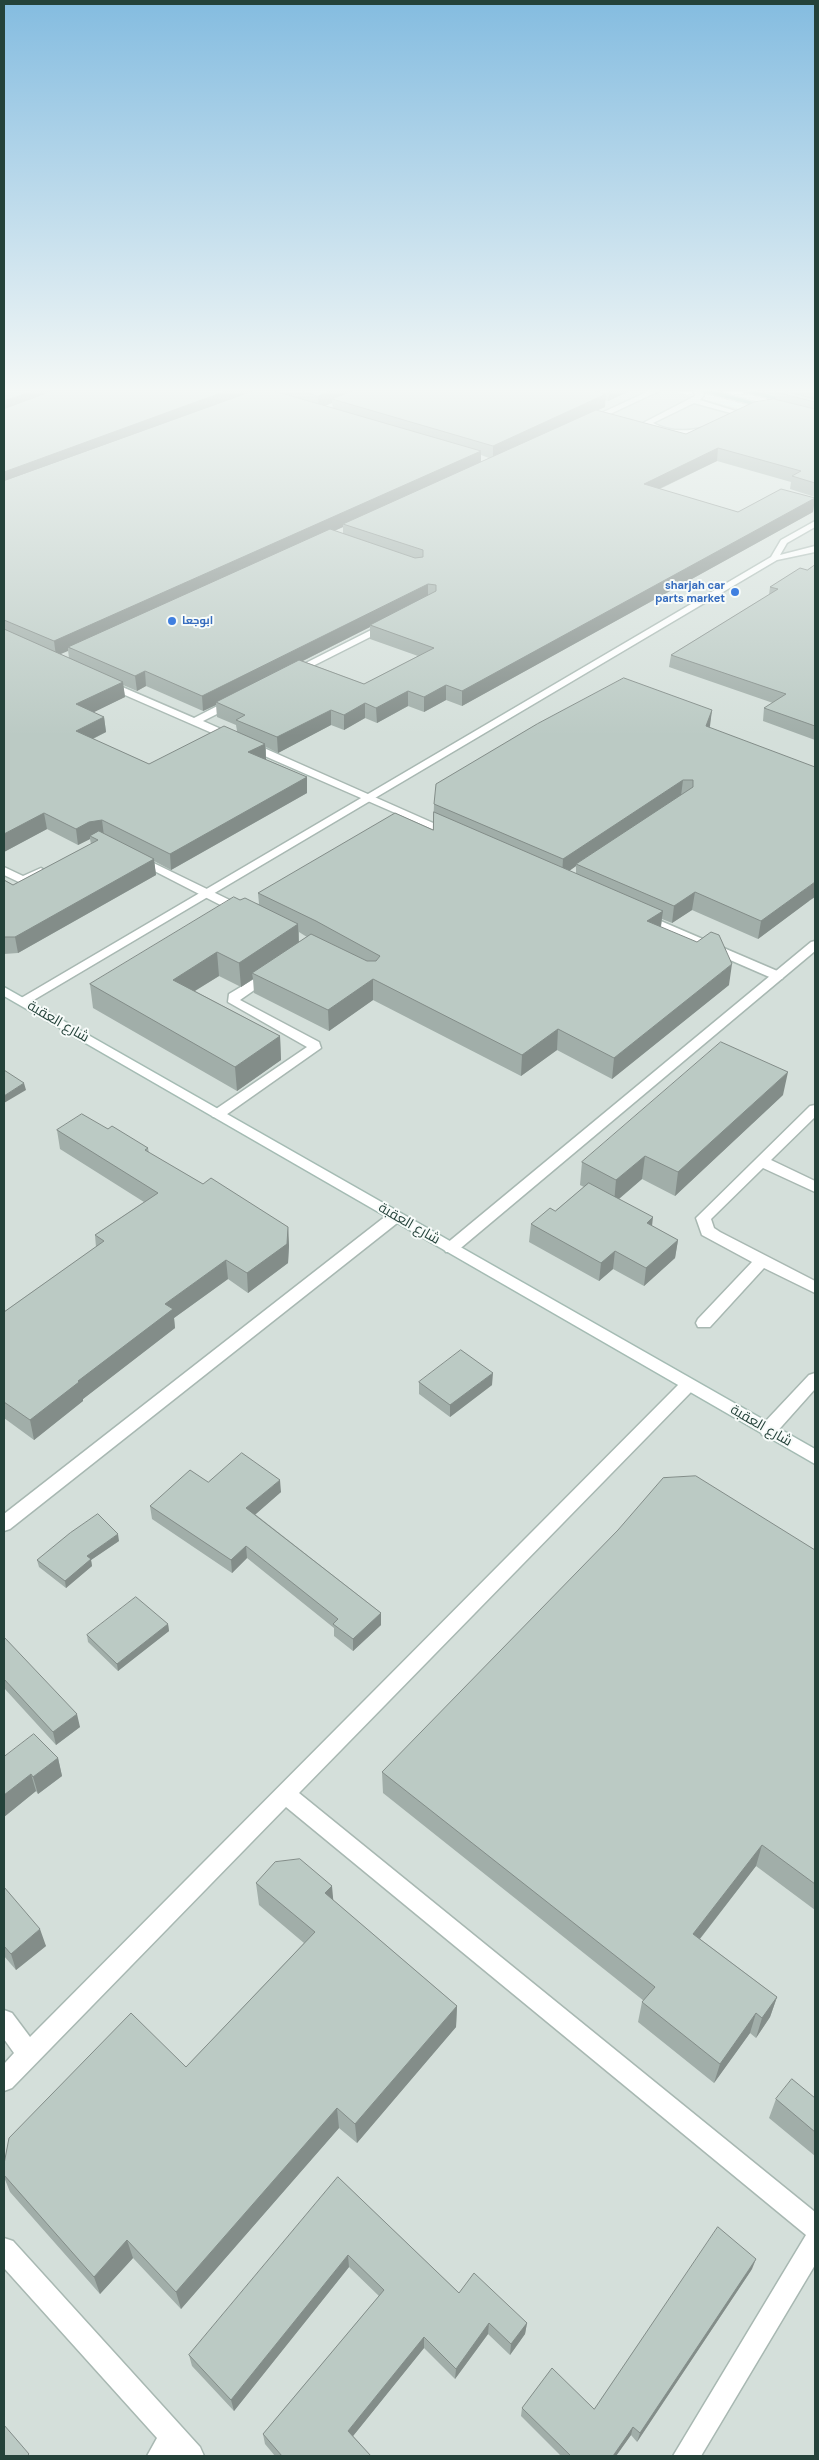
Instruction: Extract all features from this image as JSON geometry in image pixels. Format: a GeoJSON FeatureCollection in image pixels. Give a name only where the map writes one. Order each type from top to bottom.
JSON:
{"type":"FeatureCollection","features":[{"type":"Feature","properties":{"kind":"street"},"geometry":{"type":"LineString","coordinates":[[775,558],[778,547],[782,542],[815,524]]}},
{"type":"Feature","properties":{"kind":"street"},"geometry":{"type":"LineString","coordinates":[[22,1001],[775,558],[801,554],[815,549]]}},
{"type":"Feature","properties":{"kind":"street"},"geometry":{"type":"LineString","coordinates":[[282,677],[397,620]]}},
{"type":"Feature","properties":{"kind":"street"},"geometry":{"type":"LineString","coordinates":[[99,680],[466,840]]}},
{"type":"Feature","properties":{"kind":"street"},"geometry":{"type":"LineString","coordinates":[[194,722],[247,695]]}},
{"type":"Feature","properties":{"kind":"street"},"geometry":{"type":"LineString","coordinates":[[130,854],[250,915]]}},
{"type":"Feature","properties":{"kind":"street"},"geometry":{"type":"LineString","coordinates":[[4,871],[20,880],[27,879],[55,864]]}},
{"type":"Feature","properties":{"kind":"street"},"geometry":{"type":"LineString","coordinates":[[635,913],[778,976]]}},
{"type":"Feature","properties":{"kind":"street"},"geometry":{"type":"LineString","coordinates":[[452,1248],[815,945]]}},
{"type":"Feature","properties":{"kind":"street"},"geometry":{"type":"LineString","coordinates":[[218,1114],[314,1048],[314,1045],[236,1004],[233,999],[278,968]]}},
{"type":"Feature","properties":{"kind":"street","name":"شارع العقبة"},"geometry":{"type":"LineString","coordinates":[[4,991],[688,1385],[813,1453]]}},
{"type":"Feature","properties":{"kind":"street"},"geometry":{"type":"LineString","coordinates":[[815,1109],[703,1218],[707,1231],[815,1288]]}},
{"type":"Feature","properties":{"kind":"street"},"geometry":{"type":"LineString","coordinates":[[761,1160],[815,1187]]}},
{"type":"Feature","properties":{"kind":"street"},"geometry":{"type":"LineString","coordinates":[[4,1524],[396,1216]]}},
{"type":"Feature","properties":{"kind":"street"},"geometry":{"type":"LineString","coordinates":[[704,1323],[762,1260]]}},
{"type":"Feature","properties":{"kind":"street"},"geometry":{"type":"LineString","coordinates":[[768,1430],[815,1379]]}},
{"type":"Feature","properties":{"kind":"street"},"geometry":{"type":"LineString","coordinates":[[4,2080],[688,1385]]}},
{"type":"Feature","properties":{"kind":"street"},"geometry":{"type":"LineString","coordinates":[[285,1794],[815,2227]]}},
{"type":"Feature","properties":{"kind":"street"},"geometry":{"type":"LineString","coordinates":[[4,2021],[30,2054]]}},
{"type":"Feature","properties":{"kind":"street"},"geometry":{"type":"LineString","coordinates":[[686,2456],[815,2243]]}},
{"type":"Feature","properties":{"kind":"street"},"geometry":{"type":"LineString","coordinates":[[4,2250],[175,2450]]}},
{"type":"Feature","properties":{"kind":"shaded area"},"geometry":{"type":"Polygon","coordinates":[[[4,506],[815,506],[815,2456],[4,2456],[4,506]]]}},
{"type":"Feature","properties":{"kind":"building"},"geometry":{"type":"Polygon","coordinates":[[[4,506],[358,506],[54,641],[4,620],[4,506]]]}},
{"type":"Feature","properties":{"kind":"building"},"geometry":{"type":"Polygon","coordinates":[[[383,506],[717,506],[738,512],[750,506],[801,506],[462,691],[446,685],[424,697],[408,691],[376,708],[365,703],[344,715],[331,710],[277,737],[236,720],[245,715],[216,702],[299,660],[364,684],[434,648],[370,625],[436,591],[436,585],[428,584],[202,696],[145,671],[135,676],[68,647],[330,529],[415,558],[423,557],[423,550],[343,524],[383,506]]]}},
{"type":"Feature","properties":{"kind":"building"},"geometry":{"type":"Polygon","coordinates":[[[815,565],[815,726],[764,708],[786,694],[671,655],[778,589],[770,587],[800,568],[807,570],[815,565]]]}},
{"type":"Feature","properties":{"kind":"building"},"geometry":{"type":"Polygon","coordinates":[[[4,629],[123,682],[76,704],[104,717],[76,731],[149,764],[224,726],[265,744],[248,752],[307,777],[170,854],[102,820],[89,822],[76,829],[44,813],[4,834],[4,629]]]}},
{"type":"Feature","properties":{"kind":"building"},"geometry":{"type":"Polygon","coordinates":[[[624,678],[712,710],[706,726],[815,767],[815,882],[761,921],[695,892],[674,906],[576,864],[693,787],[693,780],[683,780],[563,859],[434,804],[436,784],[537,724],[624,678]]]}},
{"type":"Feature","properties":{"kind":"building"},"geometry":{"type":"Polygon","coordinates":[[[434,812],[663,911],[647,921],[697,942],[711,932],[719,935],[732,964],[614,1058],[558,1029],[522,1055],[373,979],[328,1010],[252,973],[311,934],[367,961],[376,961],[380,956],[316,921],[258,893],[395,813],[433,830],[434,812]]]}},
{"type":"Feature","properties":{"kind":"building"},"geometry":{"type":"Polygon","coordinates":[[[99,831],[154,859],[15,937],[4,937],[4,880],[13,885],[98,840],[90,836],[99,831]]]}},
{"type":"Feature","properties":{"kind":"building"},"geometry":{"type":"Polygon","coordinates":[[[234,897],[240,900],[245,898],[298,924],[239,963],[217,952],[173,980],[280,1036],[235,1067],[90,984],[234,897]]]}},
{"type":"Feature","properties":{"kind":"building"},"geometry":{"type":"Polygon","coordinates":[[[721,1042],[788,1072],[678,1172],[645,1156],[616,1180],[582,1162],[721,1042]]]}},
{"type":"Feature","properties":{"kind":"building"},"geometry":{"type":"Polygon","coordinates":[[[4,1070],[24,1083],[4,1096],[4,1070]]]}},
{"type":"Feature","properties":{"kind":"building"},"geometry":{"type":"Polygon","coordinates":[[[82,1114],[108,1129],[112,1126],[148,1148],[145,1150],[203,1184],[211,1178],[288,1227],[287,1244],[247,1273],[226,1260],[165,1304],[173,1309],[30,1420],[4,1402],[4,1312],[104,1241],[95,1235],[158,1193],[57,1130],[82,1114]]]}},
{"type":"Feature","properties":{"kind":"building"},"geometry":{"type":"Polygon","coordinates":[[[589,1183],[653,1217],[647,1223],[678,1240],[646,1268],[615,1251],[601,1263],[531,1224],[550,1208],[555,1211],[589,1183]]]}},
{"type":"Feature","properties":{"kind":"building"},"geometry":{"type":"Polygon","coordinates":[[[461,1350],[493,1373],[450,1405],[419,1382],[461,1350]]]}},
{"type":"Feature","properties":{"kind":"building"},"geometry":{"type":"Polygon","coordinates":[[[242,1453],[280,1480],[246,1508],[381,1613],[353,1639],[333,1624],[338,1619],[246,1546],[231,1560],[150,1506],[190,1470],[208,1482],[242,1453]]]}},
{"type":"Feature","properties":{"kind":"building"},"geometry":{"type":"Polygon","coordinates":[[[696,1476],[815,1550],[815,1884],[762,1845],[693,1934],[777,1997],[762,2018],[756,2013],[720,2064],[642,2002],[655,1987],[382,1772],[618,1530],[663,1478],[696,1476]]]}},
{"type":"Feature","properties":{"kind":"building"},"geometry":{"type":"Polygon","coordinates":[[[98,1514],[118,1534],[87,1556],[91,1559],[65,1581],[37,1560],[70,1533],[98,1514]]]}},
{"type":"Feature","properties":{"kind":"building"},"geometry":{"type":"Polygon","coordinates":[[[136,1597],[168,1624],[117,1664],[87,1635],[136,1597]]]}},
{"type":"Feature","properties":{"kind":"building"},"geometry":{"type":"Polygon","coordinates":[[[4,1637],[77,1714],[53,1732],[4,1679],[4,1637]]]}},
{"type":"Feature","properties":{"kind":"building"},"geometry":{"type":"Polygon","coordinates":[[[34,1734],[58,1758],[33,1777],[31,1774],[4,1795],[4,1757],[34,1734]]]}},
{"type":"Feature","properties":{"kind":"building"},"geometry":{"type":"Polygon","coordinates":[[[300,1859],[332,1886],[325,1893],[457,2006],[355,2124],[337,2108],[176,2292],[127,2240],[94,2277],[4,2175],[9,2138],[131,2013],[186,2067],[315,1932],[256,1883],[275,1862],[300,1859]]]}},
{"type":"Feature","properties":{"kind":"building"},"geometry":{"type":"Polygon","coordinates":[[[4,1887],[40,1929],[11,1954],[4,1946],[4,1887]]]}},
{"type":"Feature","properties":{"kind":"building"},"geometry":{"type":"Polygon","coordinates":[[[792,2079],[815,2098],[815,2132],[776,2099],[792,2079]]]}},
{"type":"Feature","properties":{"kind":"building"},"geometry":{"type":"Polygon","coordinates":[[[338,2177],[459,2293],[474,2273],[527,2323],[511,2344],[489,2323],[456,2369],[424,2337],[348,2431],[371,2456],[282,2456],[263,2434],[384,2290],[348,2255],[231,2400],[189,2355],[338,2177]]]}},
{"type":"Feature","properties":{"kind":"building"},"geometry":{"type":"Polygon","coordinates":[[[718,2227],[756,2259],[640,2433],[633,2427],[613,2456],[571,2456],[522,2408],[552,2368],[594,2409],[718,2227]]]}},
{"type":"Feature","properties":{"kind":"building"},"geometry":{"type":"Polygon","coordinates":[[[4,2425],[29,2454],[27,2456],[4,2456],[4,2425]]]}},
{"type":"Feature","properties":{"kind":"place","name":"sharjah car parts market"},"geometry":{"type":"Point","coordinates":[735,592]}},
{"type":"Feature","properties":{"kind":"place","name":"ابوجعا"},"geometry":{"type":"Point","coordinates":[172,621]}}]}
